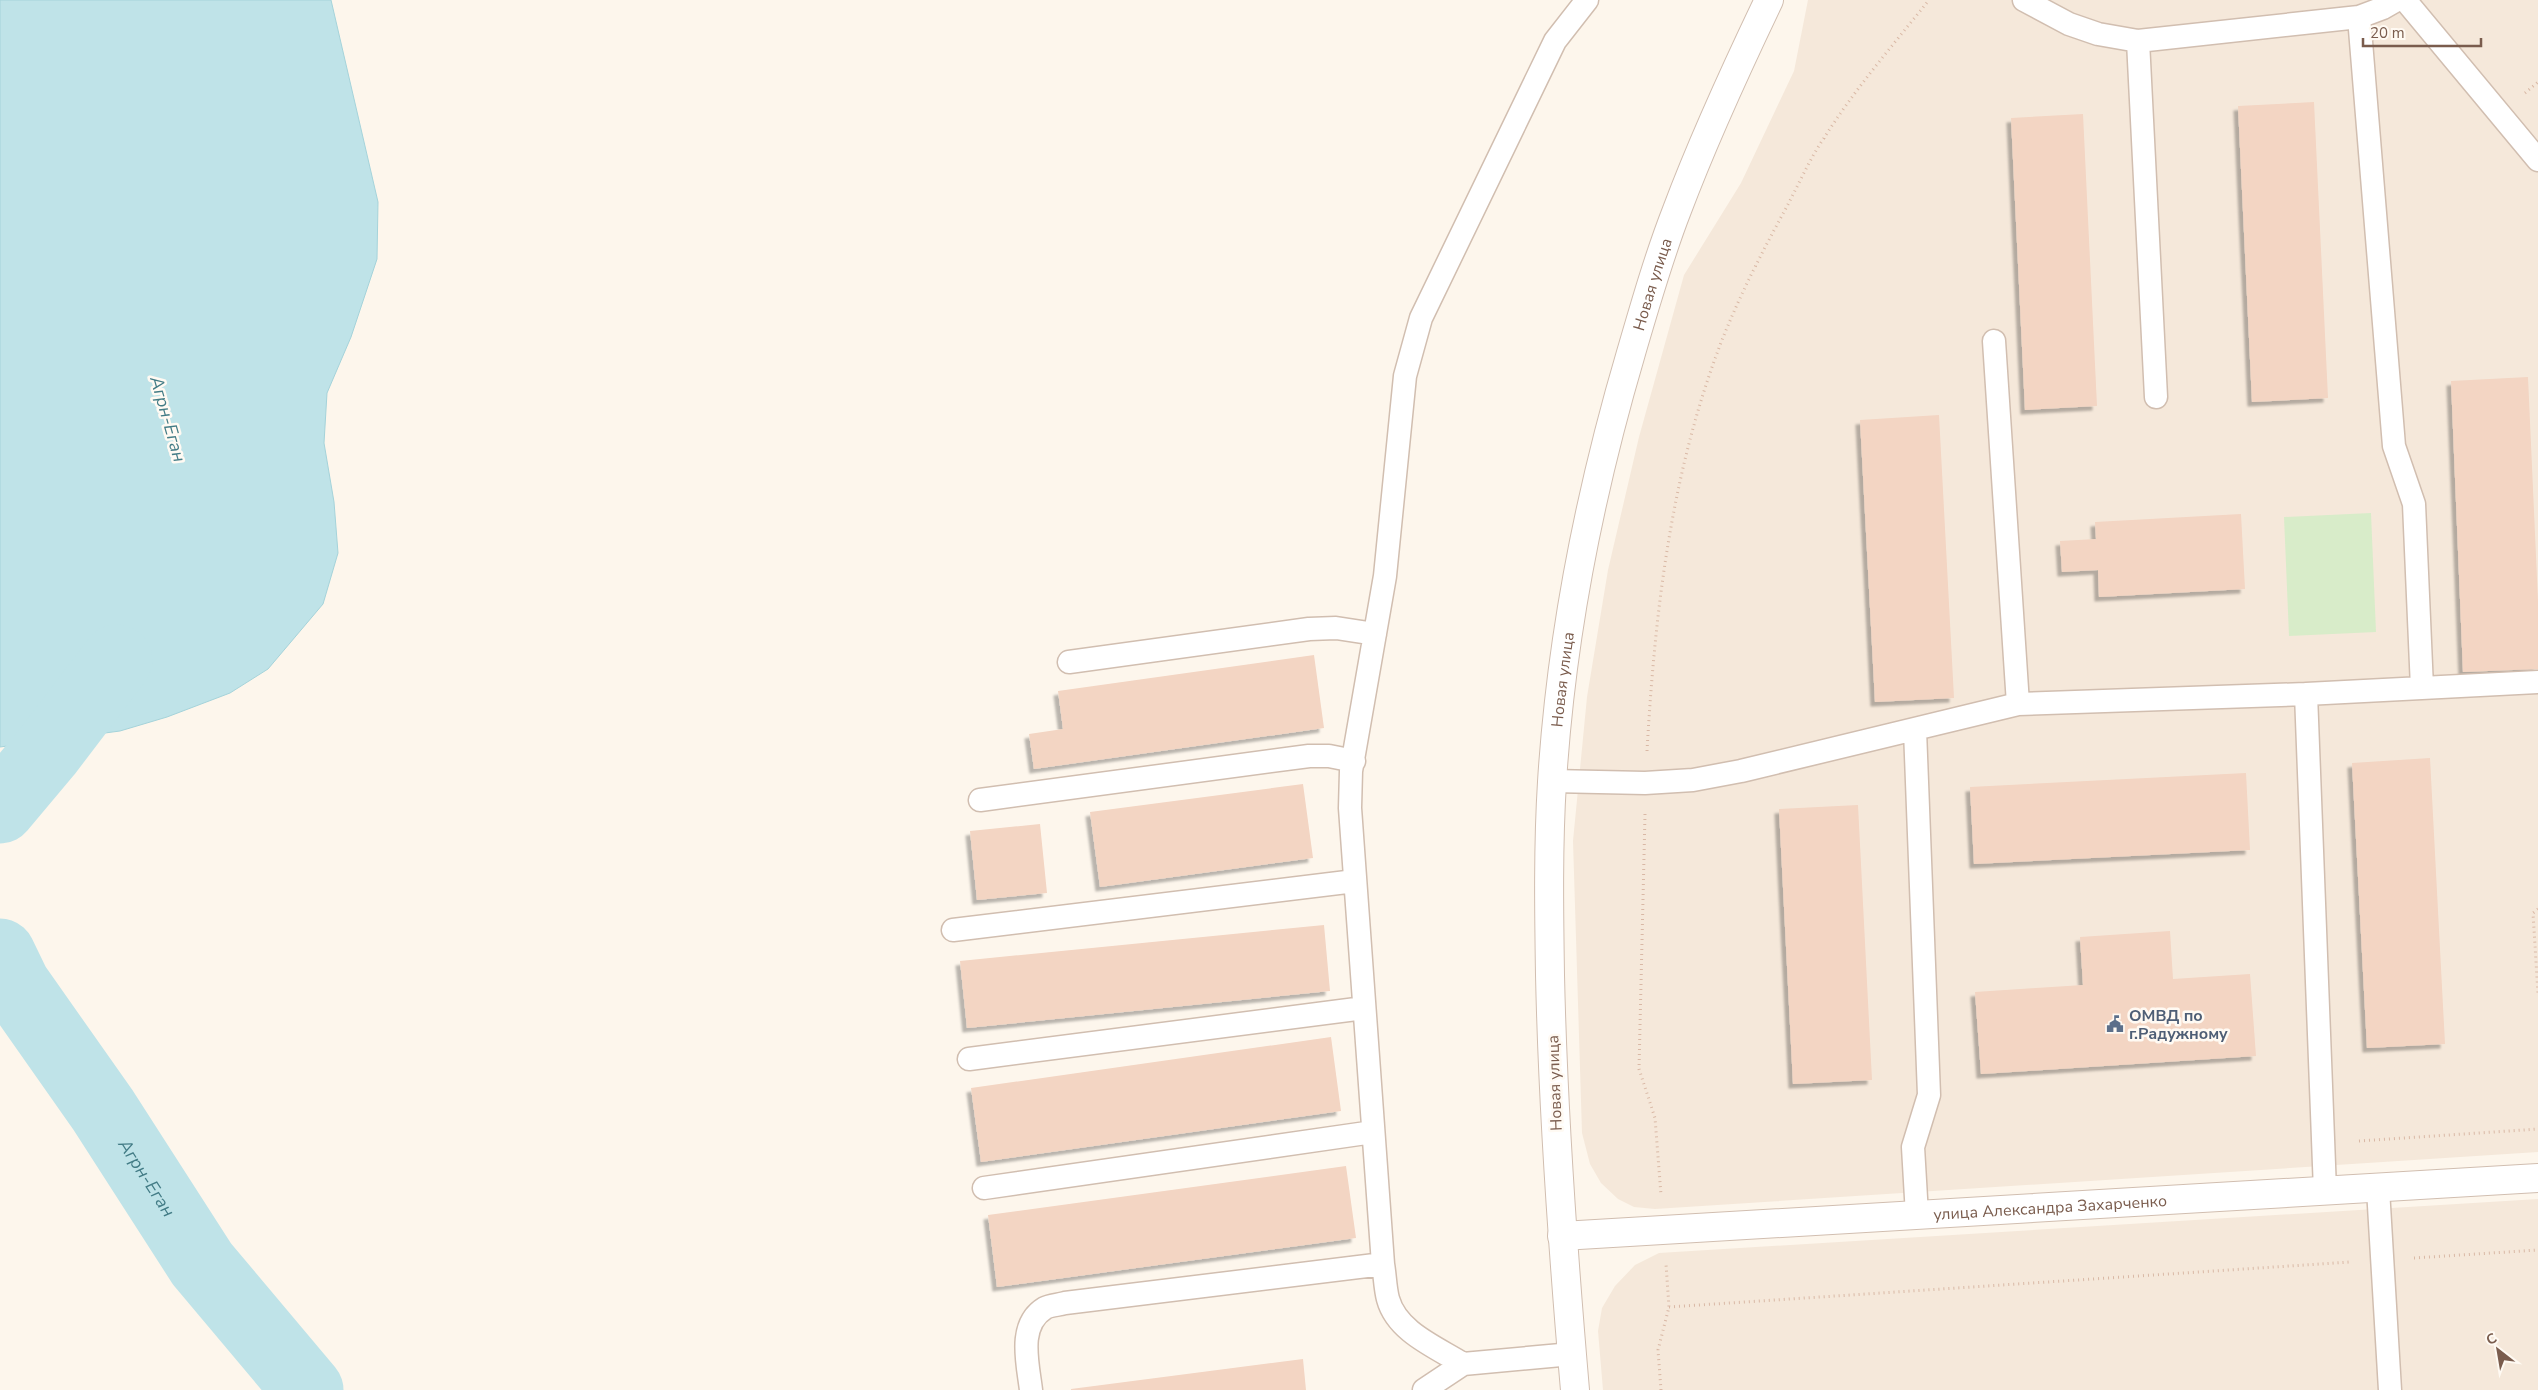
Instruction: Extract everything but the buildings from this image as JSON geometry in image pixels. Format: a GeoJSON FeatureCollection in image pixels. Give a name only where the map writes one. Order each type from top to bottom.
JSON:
{"type":"FeatureCollection","features":[{"type":"Feature","properties":{"kind":"street","name":"Новая улица"},"geometry":{"type":"LineString","coordinates":[[1575,1390],[1555,1126],[1551,996],[1548,850],[1557,717],[1587,522],[1623,378],[1676,211],[1716,113],[1769,0]]}},
{"type":"Feature","properties":{"kind":"street","name":"улица Александра Захарченко"},"geometry":{"type":"LineString","coordinates":[[1562,1236],[2538,1178]]}},
{"type":"Feature","properties":{"kind":"lane"},"geometry":{"type":"LineString","coordinates":[[1463,1364],[1412,1333],[1394,1314],[1388,1298],[1383,1264],[1350,808],[1354,761],[1386,568],[1405,376],[1421,318],[1555,41],[1587,0]]}},
{"type":"Feature","properties":{"kind":"lane"},"geometry":{"type":"LineString","coordinates":[[2024,0],[2069,24],[2098,34],[2138,41],[2359,17],[2383,8],[2397,0]]}},
{"type":"Feature","properties":{"kind":"lane"},"geometry":{"type":"LineString","coordinates":[[2405,0],[2538,160]]}},
{"type":"Feature","properties":{"kind":"lane"},"geometry":{"type":"LineString","coordinates":[[2359,17],[2394,446],[2414,504],[2422,688]]}},
{"type":"Feature","properties":{"kind":"lane"},"geometry":{"type":"LineString","coordinates":[[2138,41],[2156,397]]}},
{"type":"Feature","properties":{"kind":"lane"},"geometry":{"type":"LineString","coordinates":[[1994,341],[2018,704]]}},
{"type":"Feature","properties":{"kind":"lane"},"geometry":{"type":"LineString","coordinates":[[1069,662],[1309,628],[1336,628],[1375,634]]}},
{"type":"Feature","properties":{"kind":"lane"},"geometry":{"type":"LineString","coordinates":[[1552,781],[1645,784],[1693,780],[1741,771],[2018,704],[2306,694],[2538,682]]}},
{"type":"Feature","properties":{"kind":"lane"},"geometry":{"type":"LineString","coordinates":[[2306,694],[2325,1191]]}},
{"type":"Feature","properties":{"kind":"lane"},"geometry":{"type":"LineString","coordinates":[[1915,730],[1929,1095],[1913,1147],[1917,1215]]}},
{"type":"Feature","properties":{"kind":"lane"},"geometry":{"type":"LineString","coordinates":[[980,800],[1308,756],[1329,756],[1354,761]]}},
{"type":"Feature","properties":{"kind":"lane"},"geometry":{"type":"LineString","coordinates":[[953,930],[1355,881]]}},
{"type":"Feature","properties":{"kind":"lane"},"geometry":{"type":"LineString","coordinates":[[969,1059],[1364,1008]]}},
{"type":"Feature","properties":{"kind":"lane"},"geometry":{"type":"LineString","coordinates":[[984,1188],[1373,1132]]}},
{"type":"Feature","properties":{"kind":"lane"},"geometry":{"type":"LineString","coordinates":[[2378,1189],[2390,1390]]}},
{"type":"Feature","properties":{"kind":"lane"},"geometry":{"type":"LineString","coordinates":[[1031,1390],[1026,1336],[1033,1321],[1045,1309],[1064,1303],[1383,1264]]}},
{"type":"Feature","properties":{"kind":"lane"},"geometry":{"type":"LineString","coordinates":[[1424,1390],[1463,1364],[1572,1354]]}},
{"type":"Feature","properties":{"kind":"path"},"geometry":{"type":"LineString","coordinates":[[1656,1118],[1639,1069],[1645,784],[1652,667],[1663,570],[1678,483],[1699,406],[1722,340],[1752,271],[1823,139],[1844,108],[1929,0]]}},
{"type":"Feature","properties":{"kind":"path"},"geometry":{"type":"LineString","coordinates":[[2538,909],[2534,913],[2538,994]]}},
{"type":"Feature","properties":{"kind":"path"},"geometry":{"type":"LineString","coordinates":[[2359,1141],[2538,1129]]}},
{"type":"Feature","properties":{"kind":"path"},"geometry":{"type":"LineString","coordinates":[[1661,1390],[1658,1350],[1669,1307],[2538,1250]]}},
{"type":"Feature","properties":{"kind":"shaded area"},"geometry":{"type":"Polygon","coordinates":[[[1808,0],[2538,0],[2538,1152],[1655,1209],[1634,1207],[1618,1199],[1601,1183],[1590,1164],[1582,1133],[1573,841],[1587,697],[1608,570],[1639,437],[1684,275],[1741,183],[1794,71],[1808,0]]]}},
{"type":"Feature","properties":{"kind":"shaded area"},"geometry":{"type":"Polygon","coordinates":[[[2538,1199],[2538,1390],[1603,1390],[1598,1331],[1602,1308],[1615,1286],[1635,1265],[1659,1253],[2538,1199]]]}},
{"type":"Feature","properties":{"kind":"green space"},"geometry":{"type":"Polygon","coordinates":[[[2371,513],[2376,632],[2289,636],[2284,517],[2371,513]]]}},
{"type":"Feature","properties":{"kind":"water"},"geometry":{"type":"Polygon","coordinates":[[[0,0],[331,0],[378,202],[377,259],[351,337],[327,393],[324,443],[334,502],[338,553],[323,604],[268,669],[230,693],[167,717],[120,731],[0,747],[0,0]]]}},
{"type":"Feature","properties":{"kind":"waterway","name":"Агрн-Еган"},"geometry":{"type":"LineString","coordinates":[[0,808],[47,752],[117,660]]}},
{"type":"Feature","properties":{"kind":"waterway","name":"Агрн-Еган"},"geometry":{"type":"LineString","coordinates":[[0,954],[15,985],[103,1110],[202,1264],[308,1390]]}},
{"type":"Feature","properties":{"kind":"place","name":"ОМВД по г.Радужному"},"geometry":{"type":"Point","coordinates":[2115,1024]}}]}
